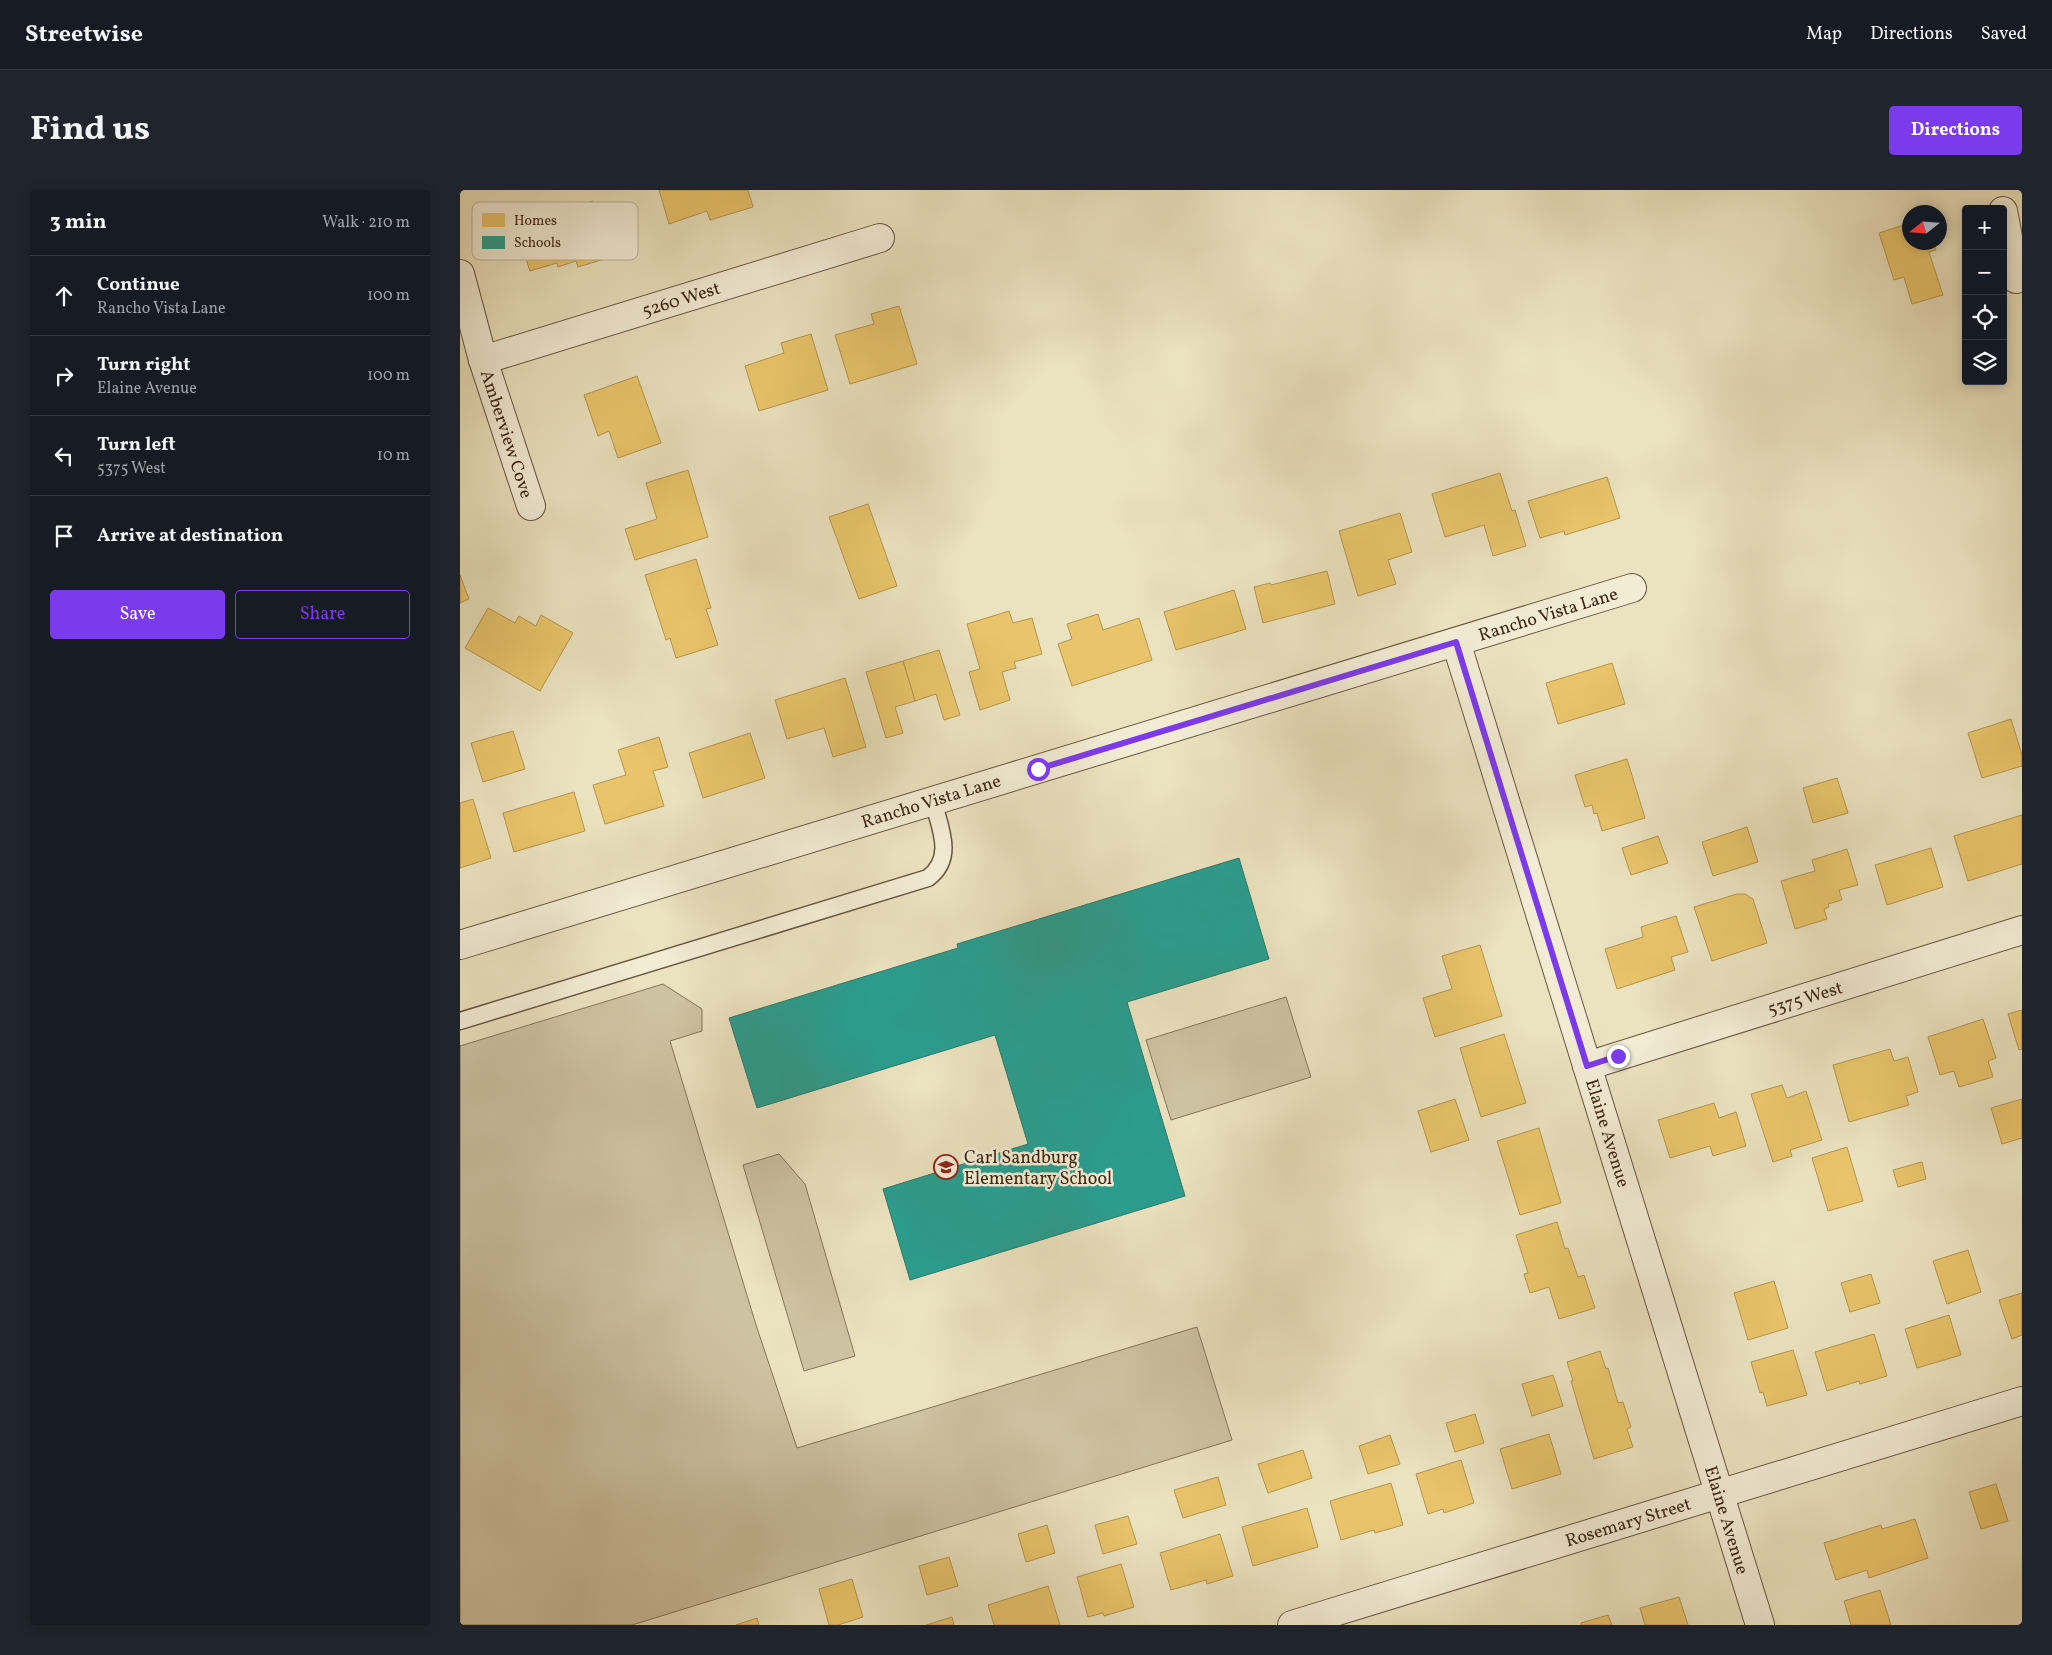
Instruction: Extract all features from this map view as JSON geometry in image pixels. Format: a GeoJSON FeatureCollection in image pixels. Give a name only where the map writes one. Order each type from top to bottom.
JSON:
{"type":"FeatureCollection","features":[{"type":"Feature","properties":{"kind":"street"},"geometry":{"type":"LineString","coordinates":[[2002,190],[2003,205]]}},
{"type":"Feature","properties":{"kind":"street"},"geometry":{"type":"LineString","coordinates":[[2007,231],[2016,279]]}},
{"type":"Feature","properties":{"kind":"street","name":"5260 West"},"geometry":{"type":"LineString","coordinates":[[483,360],[880,238]]}},
{"type":"Feature","properties":{"kind":"street","name":"Amberview Cove"},"geometry":{"type":"LineString","coordinates":[[460,274],[483,360],[531,506]]}},
{"type":"Feature","properties":{"kind":"street","name":"Rancho Vista Lane"},"geometry":{"type":"LineString","coordinates":[[460,945],[1632,588]]}},
{"type":"Feature","properties":{"kind":"street","name":"Elaine Avenue"},"geometry":{"type":"LineString","coordinates":[[1456,642],[1760,1625]]}},
{"type":"Feature","properties":{"kind":"street","name":"5375 West"},"geometry":{"type":"LineString","coordinates":[[1587,1066],[2022,930]]}},
{"type":"Feature","properties":{"kind":"street","name":"Rosemary Street"},"geometry":{"type":"LineString","coordinates":[[1300,1624],[2022,1401]]}},
{"type":"Feature","properties":{"kind":"lane"},"geometry":{"type":"LineString","coordinates":[[460,1022],[928,878],[941,866],[945,848],[933,801]]}},
{"type":"Feature","properties":{"kind":"shaded area"},"geometry":{"type":"Polygon","coordinates":[[[663,984],[702,1009],[702,1031],[670,1041],[756,1325],[797,1448],[1197,1327],[1232,1440],[632,1625],[460,1625],[460,1046],[663,984]]]}},
{"type":"Feature","properties":{"kind":"shaded area"},"geometry":{"type":"Polygon","coordinates":[[[1286,997],[1311,1077],[1171,1120],[1146,1040],[1286,997]]]}},
{"type":"Feature","properties":{"kind":"shaded area"},"geometry":{"type":"Polygon","coordinates":[[[779,1154],[805,1184],[855,1356],[804,1371],[743,1165],[779,1154]]]}},
{"type":"Feature","properties":{"kind":"building: Homes"},"geometry":{"type":"Polygon","coordinates":[[[659,190],[748,190],[753,207],[710,220],[707,211],[669,224],[659,190]]]}},
{"type":"Feature","properties":{"kind":"building: Homes"},"geometry":{"type":"Polygon","coordinates":[[[1902,226],[1902,250],[1936,250],[1929,252],[1943,295],[1912,304],[1904,277],[1894,280],[1879,233],[1902,226]]]}},
{"type":"Feature","properties":{"kind":"building: Homes"},"geometry":{"type":"Polygon","coordinates":[[[526,260],[601,260],[578,267],[576,261],[558,267],[557,263],[530,271],[526,260]]]}},
{"type":"Feature","properties":{"kind":"building: Homes"},"geometry":{"type":"Polygon","coordinates":[[[899,306],[917,364],[850,384],[835,335],[874,324],[871,314],[899,306]]]}},
{"type":"Feature","properties":{"kind":"building: Homes"},"geometry":{"type":"Polygon","coordinates":[[[811,334],[828,390],[759,411],[745,366],[784,353],[781,343],[811,334]]]}},
{"type":"Feature","properties":{"kind":"building: Homes"},"geometry":{"type":"Polygon","coordinates":[[[637,376],[661,443],[618,458],[609,431],[598,436],[584,395],[637,376]]]}},
{"type":"Feature","properties":{"kind":"building: Homes"},"geometry":{"type":"Polygon","coordinates":[[[688,470],[708,537],[635,560],[625,529],[657,519],[646,483],[688,470]]]}},
{"type":"Feature","properties":{"kind":"building: Homes"},"geometry":{"type":"Polygon","coordinates":[[[1500,473],[1512,511],[1515,510],[1526,546],[1493,556],[1484,525],[1445,537],[1432,494],[1500,473]]]}},
{"type":"Feature","properties":{"kind":"building: Homes"},"geometry":{"type":"Polygon","coordinates":[[[1607,477],[1620,518],[1565,535],[1564,531],[1540,538],[1528,501],[1607,477]]]}},
{"type":"Feature","properties":{"kind":"building: Homes"},"geometry":{"type":"Polygon","coordinates":[[[868,504],[897,586],[859,599],[829,517],[868,504]]]}},
{"type":"Feature","properties":{"kind":"building: Homes"},"geometry":{"type":"Polygon","coordinates":[[[1400,513],[1412,552],[1388,560],[1396,584],[1358,596],[1339,531],[1400,513]]]}},
{"type":"Feature","properties":{"kind":"building: Homes"},"geometry":{"type":"Polygon","coordinates":[[[696,559],[711,608],[706,609],[718,645],[676,658],[670,638],[666,640],[645,575],[696,559]]]}},
{"type":"Feature","properties":{"kind":"building: Homes"},"geometry":{"type":"Polygon","coordinates":[[[1327,571],[1335,604],[1263,623],[1254,587],[1270,583],[1271,585],[1327,571]]]}},
{"type":"Feature","properties":{"kind":"building: Homes"},"geometry":{"type":"Polygon","coordinates":[[[460,575],[469,599],[460,603],[460,575]]]}},
{"type":"Feature","properties":{"kind":"building: Homes"},"geometry":{"type":"Polygon","coordinates":[[[1234,590],[1246,629],[1176,650],[1164,612],[1234,590]]]}},
{"type":"Feature","properties":{"kind":"building: Homes"},"geometry":{"type":"Polygon","coordinates":[[[488,608],[515,623],[519,616],[536,626],[541,615],[573,633],[540,691],[465,648],[488,608]]]}},
{"type":"Feature","properties":{"kind":"building: Homes"},"geometry":{"type":"Polygon","coordinates":[[[1009,611],[1013,623],[1032,618],[1042,654],[1014,662],[1016,668],[1002,672],[1010,700],[980,710],[969,672],[980,669],[967,624],[1009,611]]]}},
{"type":"Feature","properties":{"kind":"building: Homes"},"geometry":{"type":"Polygon","coordinates":[[[1098,614],[1103,630],[1139,618],[1152,660],[1072,686],[1058,644],[1072,639],[1067,624],[1098,614]]]}},
{"type":"Feature","properties":{"kind":"building: Homes"},"geometry":{"type":"Polygon","coordinates":[[[939,650],[960,715],[944,720],[936,694],[915,701],[903,661],[939,650]]]}},
{"type":"Feature","properties":{"kind":"building: Homes"},"geometry":{"type":"Polygon","coordinates":[[[903,661],[915,701],[895,707],[903,733],[886,738],[866,672],[903,661]]]}},
{"type":"Feature","properties":{"kind":"building: Homes"},"geometry":{"type":"Polygon","coordinates":[[[1612,663],[1625,704],[1558,724],[1546,683],[1612,663]]]}},
{"type":"Feature","properties":{"kind":"building: Homes"},"geometry":{"type":"Polygon","coordinates":[[[845,678],[866,747],[833,757],[824,728],[787,739],[775,700],[845,678]]]}},
{"type":"Feature","properties":{"kind":"building: Homes"},"geometry":{"type":"Polygon","coordinates":[[[2011,719],[2022,755],[2022,766],[1982,778],[1968,733],[2011,719]]]}},
{"type":"Feature","properties":{"kind":"building: Homes"},"geometry":{"type":"Polygon","coordinates":[[[513,731],[525,769],[483,782],[471,743],[513,731]]]}},
{"type":"Feature","properties":{"kind":"building: Homes"},"geometry":{"type":"Polygon","coordinates":[[[750,733],[765,778],[703,798],[689,753],[750,733]]]}},
{"type":"Feature","properties":{"kind":"building: Homes"},"geometry":{"type":"Polygon","coordinates":[[[659,737],[668,767],[653,771],[664,806],[605,824],[593,785],[626,775],[618,750],[659,737]]]}},
{"type":"Feature","properties":{"kind":"building: Homes"},"geometry":{"type":"Polygon","coordinates":[[[1627,759],[1645,818],[1602,831],[1597,813],[1594,814],[1592,805],[1585,807],[1575,775],[1627,759]]]}},
{"type":"Feature","properties":{"kind":"building: Homes"},"geometry":{"type":"Polygon","coordinates":[[[1837,778],[1848,813],[1813,823],[1803,788],[1837,778]]]}},
{"type":"Feature","properties":{"kind":"building: Homes"},"geometry":{"type":"Polygon","coordinates":[[[574,792],[585,831],[514,852],[503,813],[574,792]]]}},
{"type":"Feature","properties":{"kind":"building: Homes"},"geometry":{"type":"Polygon","coordinates":[[[473,799],[491,858],[460,868],[460,803],[473,799]]]}},
{"type":"Feature","properties":{"kind":"building: Homes"},"geometry":{"type":"Polygon","coordinates":[[[2022,815],[2022,864],[1968,881],[1954,836],[2022,815]]]}},
{"type":"Feature","properties":{"kind":"building: Homes"},"geometry":{"type":"Polygon","coordinates":[[[1747,827],[1758,862],[1713,876],[1702,842],[1747,827]]]}},
{"type":"Feature","properties":{"kind":"building: Homes"},"geometry":{"type":"Polygon","coordinates":[[[1658,836],[1668,863],[1631,875],[1622,848],[1658,836]]]}},
{"type":"Feature","properties":{"kind":"building: Homes"},"geometry":{"type":"Polygon","coordinates":[[[1931,848],[1943,887],[1887,905],[1875,865],[1931,848]]]}},
{"type":"Feature","properties":{"kind":"building: Homes"},"geometry":{"type":"Polygon","coordinates":[[[1847,849],[1858,885],[1839,890],[1842,900],[1828,904],[1829,907],[1824,909],[1827,919],[1795,929],[1781,881],[1815,871],[1812,860],[1847,849]]]}},
{"type":"Feature","properties":{"kind":"building: Homes"},"geometry":{"type":"Polygon","coordinates":[[[1737,894],[1745,894],[1753,899],[1767,943],[1712,961],[1694,907],[1737,894]]]}},
{"type":"Feature","properties":{"kind":"building: Homes"},"geometry":{"type":"Polygon","coordinates":[[[1676,916],[1688,952],[1671,957],[1675,970],[1617,989],[1605,949],[1643,937],[1641,927],[1676,916]]]}},
{"type":"Feature","properties":{"kind":"building: Homes"},"geometry":{"type":"Polygon","coordinates":[[[1480,945],[1502,1016],[1435,1037],[1423,998],[1452,989],[1442,956],[1480,945]]]}},
{"type":"Feature","properties":{"kind":"building: Homes"},"geometry":{"type":"Polygon","coordinates":[[[2022,1010],[2022,1049],[2019,1050],[2008,1014],[2022,1010]]]}},
{"type":"Feature","properties":{"kind":"building: Homes"},"geometry":{"type":"Polygon","coordinates":[[[1983,1019],[1996,1058],[1988,1061],[1993,1077],[1959,1087],[1954,1071],[1940,1075],[1928,1037],[1983,1019]]]}},
{"type":"Feature","properties":{"kind":"building: Homes"},"geometry":{"type":"Polygon","coordinates":[[[1504,1034],[1526,1103],[1481,1117],[1460,1048],[1504,1034]]]}},
{"type":"Feature","properties":{"kind":"building: Homes"},"geometry":{"type":"Polygon","coordinates":[[[1890,1049],[1894,1061],[1908,1057],[1918,1092],[1906,1096],[1909,1105],[1849,1122],[1833,1065],[1890,1049]]]}},
{"type":"Feature","properties":{"kind":"building: Homes"},"geometry":{"type":"Polygon","coordinates":[[[1782,1085],[1787,1098],[1806,1091],[1822,1140],[1790,1150],[1792,1156],[1773,1162],[1751,1094],[1782,1085]]]}},
{"type":"Feature","properties":{"kind":"building: Homes"},"geometry":{"type":"Polygon","coordinates":[[[1455,1099],[1469,1140],[1431,1152],[1418,1111],[1455,1099]]]}},
{"type":"Feature","properties":{"kind":"building: Homes"},"geometry":{"type":"Polygon","coordinates":[[[2022,1099],[2022,1138],[2002,1144],[1991,1108],[2022,1099]]]}},
{"type":"Feature","properties":{"kind":"building: Homes"},"geometry":{"type":"Polygon","coordinates":[[[1714,1103],[1719,1118],[1736,1112],[1746,1146],[1713,1156],[1710,1146],[1670,1158],[1658,1120],[1714,1103]]]}},
{"type":"Feature","properties":{"kind":"building: Homes"},"geometry":{"type":"Polygon","coordinates":[[[1539,1128],[1561,1203],[1520,1215],[1497,1141],[1539,1128]]]}},
{"type":"Feature","properties":{"kind":"building: Homes"},"geometry":{"type":"Polygon","coordinates":[[[1847,1147],[1863,1201],[1828,1211],[1812,1158],[1847,1147]]]}},
{"type":"Feature","properties":{"kind":"building: Homes"},"geometry":{"type":"Polygon","coordinates":[[[1922,1162],[1926,1179],[1898,1187],[1893,1170],[1922,1162]]]}},
{"type":"Feature","properties":{"kind":"building: Homes"},"geometry":{"type":"Polygon","coordinates":[[[1557,1222],[1565,1249],[1568,1248],[1578,1277],[1584,1275],[1595,1308],[1559,1319],[1549,1287],[1530,1293],[1524,1274],[1528,1273],[1516,1235],[1557,1222]]]}},
{"type":"Feature","properties":{"kind":"building: Homes"},"geometry":{"type":"Polygon","coordinates":[[[1968,1250],[1981,1292],[1947,1304],[1933,1261],[1968,1250]]]}},
{"type":"Feature","properties":{"kind":"building: Homes"},"geometry":{"type":"Polygon","coordinates":[[[1871,1274],[1880,1303],[1850,1312],[1841,1283],[1871,1274]]]}},
{"type":"Feature","properties":{"kind":"building: Homes"},"geometry":{"type":"Polygon","coordinates":[[[1774,1281],[1788,1328],[1748,1340],[1734,1293],[1774,1281]]]}},
{"type":"Feature","properties":{"kind":"building: Homes"},"geometry":{"type":"Polygon","coordinates":[[[2022,1293],[2022,1335],[2012,1339],[1999,1300],[2022,1293]]]}},
{"type":"Feature","properties":{"kind":"building: Homes"},"geometry":{"type":"Polygon","coordinates":[[[1949,1315],[1961,1355],[1917,1368],[1905,1329],[1949,1315]]]}},
{"type":"Feature","properties":{"kind":"building: Homes"},"geometry":{"type":"Polygon","coordinates":[[[1874,1334],[1887,1376],[1860,1384],[1859,1381],[1827,1391],[1815,1352],[1874,1334]]]}},
{"type":"Feature","properties":{"kind":"building: Homes"},"geometry":{"type":"Polygon","coordinates":[[[1793,1350],[1807,1395],[1767,1406],[1763,1392],[1760,1393],[1751,1362],[1793,1350]]]}},
{"type":"Feature","properties":{"kind":"building: Homes"},"geometry":{"type":"Polygon","coordinates":[[[1600,1351],[1606,1369],[1608,1368],[1618,1403],[1623,1402],[1631,1427],[1627,1429],[1633,1447],[1594,1459],[1567,1362],[1600,1351]]]}},
{"type":"Feature","properties":{"kind":"building: Homes"},"geometry":{"type":"Polygon","coordinates":[[[1553,1375],[1563,1406],[1532,1416],[1522,1384],[1553,1375]]]}},
{"type":"Feature","properties":{"kind":"building: Homes"},"geometry":{"type":"Polygon","coordinates":[[[1475,1414],[1484,1443],[1455,1452],[1446,1423],[1475,1414]]]}},
{"type":"Feature","properties":{"kind":"building: Homes"},"geometry":{"type":"Polygon","coordinates":[[[1549,1434],[1561,1474],[1512,1489],[1500,1449],[1549,1434]]]}},
{"type":"Feature","properties":{"kind":"building: Homes"},"geometry":{"type":"Polygon","coordinates":[[[1390,1435],[1400,1464],[1368,1474],[1359,1446],[1390,1435]]]}},
{"type":"Feature","properties":{"kind":"building: Homes"},"geometry":{"type":"Polygon","coordinates":[[[1303,1450],[1312,1478],[1268,1493],[1258,1464],[1303,1450]]]}},
{"type":"Feature","properties":{"kind":"building: Homes"},"geometry":{"type":"Polygon","coordinates":[[[1461,1460],[1474,1503],[1444,1513],[1443,1509],[1428,1514],[1416,1474],[1461,1460]]]}},
{"type":"Feature","properties":{"kind":"building: Homes"},"geometry":{"type":"Polygon","coordinates":[[[1218,1477],[1226,1505],[1183,1518],[1174,1490],[1218,1477]]]}},
{"type":"Feature","properties":{"kind":"building: Homes"},"geometry":{"type":"Polygon","coordinates":[[[1391,1483],[1403,1525],[1375,1533],[1374,1530],[1341,1540],[1330,1501],[1391,1483]]]}},
{"type":"Feature","properties":{"kind":"building: Homes"},"geometry":{"type":"Polygon","coordinates":[[[1996,1484],[2008,1521],[1981,1529],[1969,1492],[1996,1484]]]}},
{"type":"Feature","properties":{"kind":"building: Homes"},"geometry":{"type":"Polygon","coordinates":[[[1307,1508],[1318,1547],[1253,1566],[1242,1527],[1307,1508]]]}},
{"type":"Feature","properties":{"kind":"building: Homes"},"geometry":{"type":"Polygon","coordinates":[[[1128,1516],[1137,1544],[1103,1554],[1095,1525],[1128,1516]]]}},
{"type":"Feature","properties":{"kind":"building: Homes"},"geometry":{"type":"Polygon","coordinates":[[[1915,1519],[1928,1558],[1869,1578],[1867,1570],[1836,1580],[1824,1543],[1881,1525],[1882,1529],[1915,1519]]]}},
{"type":"Feature","properties":{"kind":"building: Homes"},"geometry":{"type":"Polygon","coordinates":[[[1047,1525],[1055,1553],[1026,1562],[1018,1534],[1047,1525]]]}},
{"type":"Feature","properties":{"kind":"building: Homes"},"geometry":{"type":"Polygon","coordinates":[[[1220,1534],[1233,1576],[1207,1584],[1206,1580],[1171,1590],[1160,1553],[1220,1534]]]}},
{"type":"Feature","properties":{"kind":"building: Homes"},"geometry":{"type":"Polygon","coordinates":[[[949,1557],[958,1586],[927,1595],[919,1566],[949,1557]]]}},
{"type":"Feature","properties":{"kind":"building: Homes"},"geometry":{"type":"Polygon","coordinates":[[[1121,1564],[1134,1607],[1104,1616],[1103,1613],[1088,1617],[1077,1577],[1121,1564]]]}},
{"type":"Feature","properties":{"kind":"building: Homes"},"geometry":{"type":"Polygon","coordinates":[[[852,1579],[863,1617],[838,1625],[829,1625],[819,1589],[852,1579]]]}},
{"type":"Feature","properties":{"kind":"building: Homes"},"geometry":{"type":"Polygon","coordinates":[[[1048,1586],[1060,1625],[994,1625],[988,1605],[1048,1586]]]}},
{"type":"Feature","properties":{"kind":"building: Homes"},"geometry":{"type":"Polygon","coordinates":[[[1880,1590],[1891,1625],[1851,1625],[1844,1601],[1880,1590]]]}},
{"type":"Feature","properties":{"kind":"building: Homes"},"geometry":{"type":"Polygon","coordinates":[[[1679,1597],[1688,1625],[1645,1625],[1640,1608],[1679,1597]]]}},
{"type":"Feature","properties":{"kind":"building: Homes"},"geometry":{"type":"Polygon","coordinates":[[[1608,1615],[1612,1625],[1581,1625],[1581,1623],[1608,1615]]]}},
{"type":"Feature","properties":{"kind":"building: Homes"},"geometry":{"type":"Polygon","coordinates":[[[952,1617],[954,1625],[926,1625],[952,1617]]]}},
{"type":"Feature","properties":{"kind":"building: Homes"},"geometry":{"type":"Polygon","coordinates":[[[757,1618],[759,1625],[736,1625],[757,1618]]]}},
{"type":"Feature","properties":{"kind":"building: Schools"},"geometry":{"type":"Polygon","coordinates":[[[1239,858],[1269,959],[1127,1002],[1185,1196],[910,1280],[883,1189],[1028,1144],[995,1035],[757,1108],[729,1018],[958,948],[957,944],[1239,858]]]}},
{"type":"Feature","properties":{"kind":"place","name":"Carl Sandburg Elementary School"},"geometry":{"type":"Point","coordinates":[946,1167]}},
{"type":"Feature","properties":{"kind":"route"},"geometry":{"type":"LineString","coordinates":[[1038,769],[1456,642],[1587,1066],[1618,1056]]}}]}
